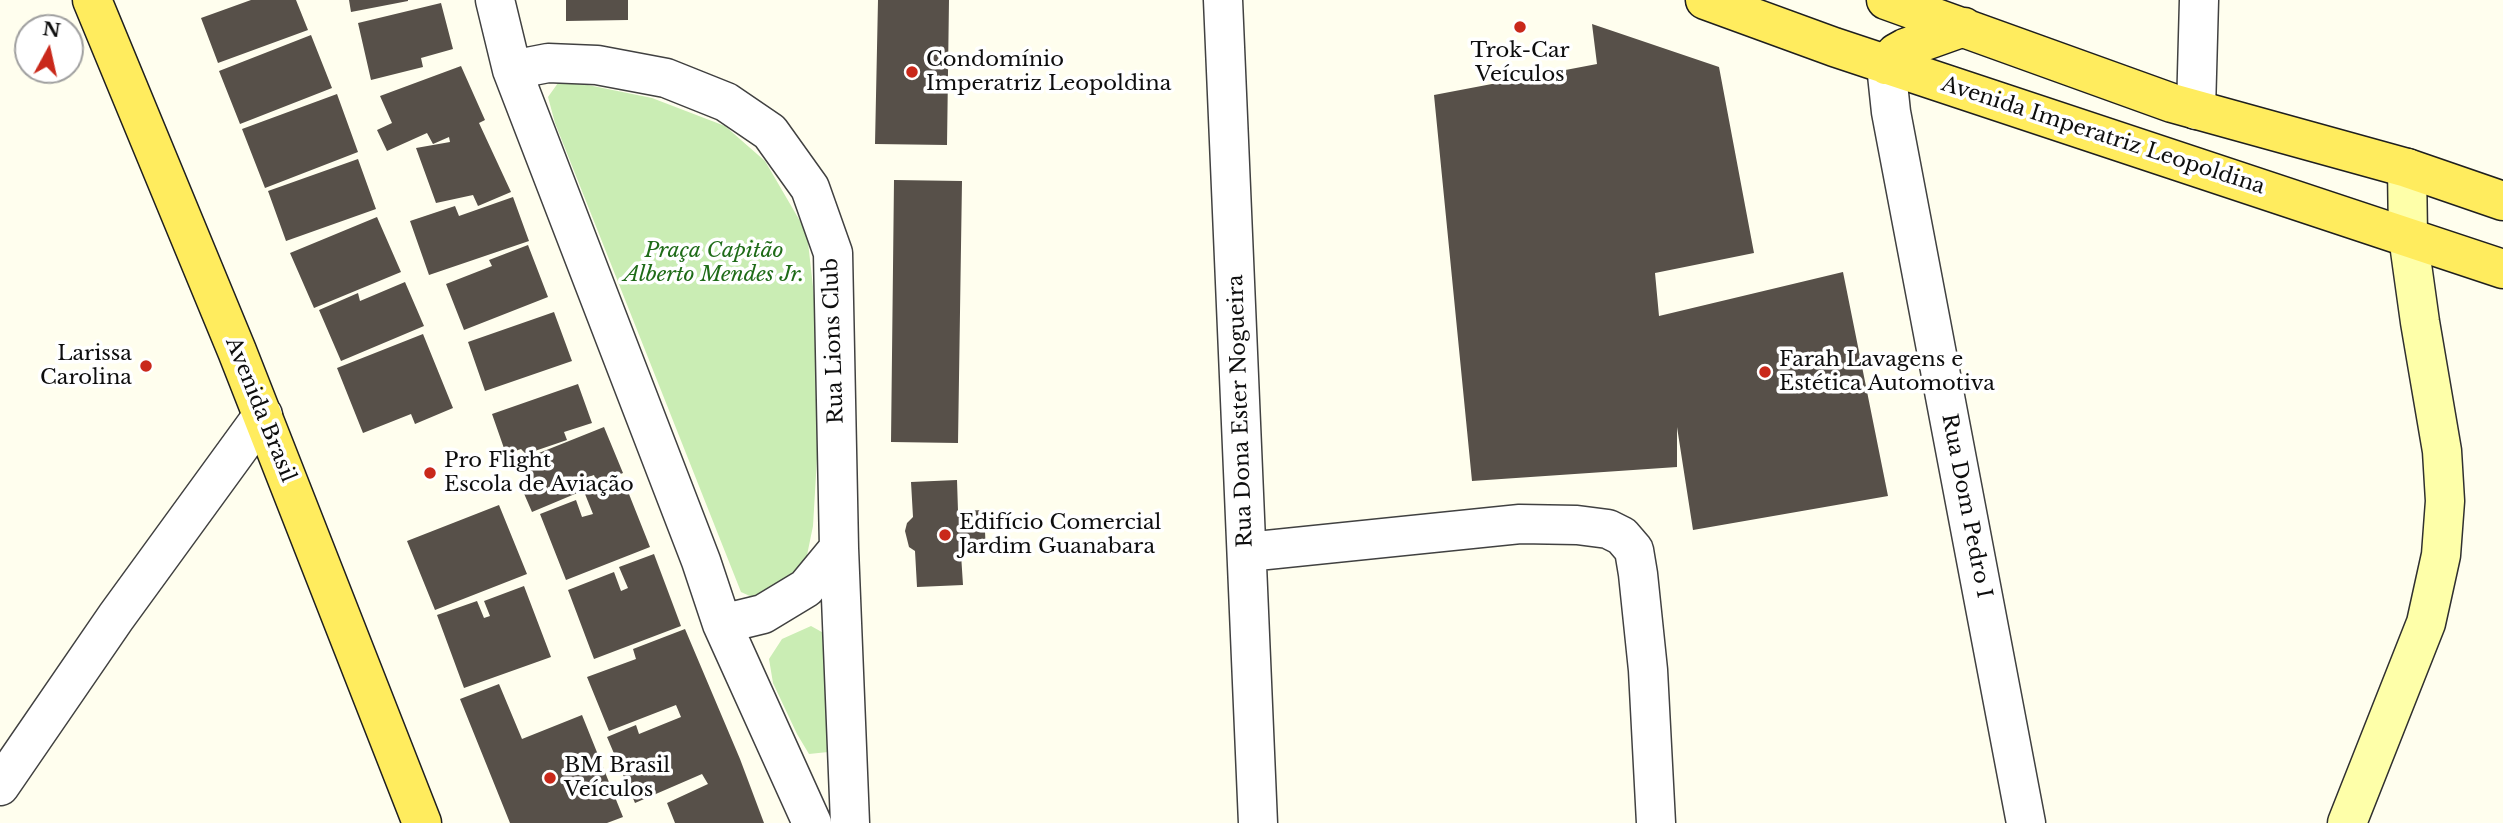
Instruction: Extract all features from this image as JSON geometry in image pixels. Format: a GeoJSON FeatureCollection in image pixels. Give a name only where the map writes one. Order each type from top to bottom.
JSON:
{"type":"FeatureCollection","features":[{"type":"Feature","properties":{"kind":"main road","name":"Avenida Brasil"},"geometry":{"type":"LineString","coordinates":[[92,0],[263,415],[422,823]]}},
{"type":"Feature","properties":{"kind":"main road","name":"Avenida Imperatriz Leopoldina"},"geometry":{"type":"LineString","coordinates":[[1705,0],[1886,65],[2503,269]]}},
{"type":"Feature","properties":{"kind":"main road"},"geometry":{"type":"LineString","coordinates":[[1886,0],[2196,110],[2407,168],[2503,201]]}},
{"type":"Feature","properties":{"kind":"main road"},"geometry":{"type":"LineString","coordinates":[[1886,65],[1896,53],[1905,48],[1964,27]]}},
{"type":"Feature","properties":{"kind":"main road"},"geometry":{"type":"LineString","coordinates":[[2347,823],[2426,623],[2441,555],[2445,501],[2442,450],[2408,236],[2407,168]]}},
{"type":"Feature","properties":{"kind":"street"},"geometry":{"type":"LineString","coordinates":[[495,0],[512,70],[701,561],[722,624],[812,823]]}},
{"type":"Feature","properties":{"kind":"street","name":"Rua Dona Ester Nogueira"},"geometry":{"type":"LineString","coordinates":[[1223,0],[1258,823]]}},
{"type":"Feature","properties":{"kind":"street"},"geometry":{"type":"LineString","coordinates":[[2196,110],[2199,0]]}},
{"type":"Feature","properties":{"kind":"street","name":"Rua Lions Club"},"geometry":{"type":"LineString","coordinates":[[512,70],[548,63],[597,65],[666,78],[714,97],[726,102],[770,132],[810,188],[834,253],[839,548],[850,823]]}},
{"type":"Feature","properties":{"kind":"street","name":"Rua Dom Pedro I"},"geometry":{"type":"LineString","coordinates":[[1886,65],[1891,111],[2026,823]]}},
{"type":"Feature","properties":{"kind":"street"},"geometry":{"type":"LineString","coordinates":[[0,786],[116,617],[263,415]]}},
{"type":"Feature","properties":{"kind":"street"},"geometry":{"type":"LineString","coordinates":[[1247,552],[1520,524],[1577,525],[1608,529],[1622,536],[1634,550],[1638,574],[1656,823]]}},
{"type":"Feature","properties":{"kind":"street"},"geometry":{"type":"LineString","coordinates":[[722,624],[763,614],[806,588],[839,548]]}},
{"type":"Feature","properties":{"kind":"green space","name":"Praça Capitão Alberto Mendes Jr."},"geometry":{"type":"Polygon","coordinates":[[[573,82],[652,98],[725,126],[765,161],[807,233],[817,323],[818,441],[813,526],[805,565],[763,602],[741,592],[555,123],[548,97],[558,83],[573,82]]]}},
{"type":"Feature","properties":{"kind":"green space"},"geometry":{"type":"Polygon","coordinates":[[[811,626],[829,636],[828,752],[809,754],[773,683],[769,659],[782,639],[811,626]]]}},
{"type":"Feature","properties":{"kind":"building"},"geometry":{"type":"Polygon","coordinates":[[[251,0],[296,0],[308,30],[218,63],[201,18],[251,0]]]}},
{"type":"Feature","properties":{"kind":"building"},"geometry":{"type":"Polygon","coordinates":[[[349,0],[408,0],[408,1],[351,12],[349,0]]]}},
{"type":"Feature","properties":{"kind":"building"},"geometry":{"type":"Polygon","coordinates":[[[566,0],[628,0],[628,20],[566,21],[566,0]]]}},
{"type":"Feature","properties":{"kind":"building","name":"Condomínio Imperatriz Leopoldina"},"geometry":{"type":"Polygon","coordinates":[[[878,0],[949,0],[947,145],[875,144],[878,0]]]}},
{"type":"Feature","properties":{"kind":"building"},"geometry":{"type":"Polygon","coordinates":[[[441,3],[453,49],[421,58],[423,67],[371,80],[358,23],[441,3]]]}},
{"type":"Feature","properties":{"kind":"building"},"geometry":{"type":"Polygon","coordinates":[[[1592,24],[1719,67],[1754,253],[1655,273],[1659,316],[1843,272],[1888,496],[1693,530],[1677,427],[1677,467],[1472,481],[1434,95],[1597,64],[1592,24]]]}},
{"type":"Feature","properties":{"kind":"building"},"geometry":{"type":"Polygon","coordinates":[[[311,35],[332,88],[240,124],[219,71],[311,35]]]}},
{"type":"Feature","properties":{"kind":"building"},"geometry":{"type":"Polygon","coordinates":[[[461,66],[485,120],[479,123],[511,192],[478,206],[473,195],[436,203],[416,148],[450,142],[449,137],[433,144],[427,133],[387,151],[377,130],[392,123],[380,96],[461,66]]]}},
{"type":"Feature","properties":{"kind":"building"},"geometry":{"type":"Polygon","coordinates":[[[337,94],[358,152],[265,188],[242,129],[337,94]]]}},
{"type":"Feature","properties":{"kind":"building"},"geometry":{"type":"Polygon","coordinates":[[[358,159],[376,209],[286,241],[268,191],[358,159]]]}},
{"type":"Feature","properties":{"kind":"building"},"geometry":{"type":"Polygon","coordinates":[[[894,180],[962,181],[958,443],[891,442],[894,180]]]}},
{"type":"Feature","properties":{"kind":"building"},"geometry":{"type":"Polygon","coordinates":[[[513,197],[529,241],[429,275],[410,221],[455,206],[459,216],[513,197]]]}},
{"type":"Feature","properties":{"kind":"building"},"geometry":{"type":"Polygon","coordinates":[[[377,217],[401,272],[314,308],[290,253],[377,217]]]}},
{"type":"Feature","properties":{"kind":"building"},"geometry":{"type":"Polygon","coordinates":[[[528,245],[548,297],[464,330],[446,284],[492,266],[489,260],[528,245]]]}},
{"type":"Feature","properties":{"kind":"building"},"geometry":{"type":"Polygon","coordinates":[[[405,282],[424,326],[341,361],[319,310],[358,293],[360,301],[405,282]]]}},
{"type":"Feature","properties":{"kind":"building"},"geometry":{"type":"Polygon","coordinates":[[[554,312],[572,361],[485,391],[468,342],[554,312]]]}},
{"type":"Feature","properties":{"kind":"building"},"geometry":{"type":"Polygon","coordinates":[[[423,334],[453,408],[415,424],[411,414],[363,433],[337,368],[423,334]]]}},
{"type":"Feature","properties":{"kind":"building"},"geometry":{"type":"Polygon","coordinates":[[[578,384],[592,423],[564,432],[567,440],[526,454],[521,449],[506,454],[492,414],[578,384]]]}},
{"type":"Feature","properties":{"kind":"building"},"geometry":{"type":"Polygon","coordinates":[[[604,427],[623,473],[597,483],[594,475],[577,481],[582,491],[532,512],[519,482],[531,477],[524,459],[604,427]]]}},
{"type":"Feature","properties":{"kind":"building"},"geometry":{"type":"Polygon","coordinates":[[[623,479],[650,547],[566,580],[540,514],[576,500],[582,517],[593,514],[585,494],[623,479]]]}},
{"type":"Feature","properties":{"kind":"building","name":"Edifício Comercial Jardim Guanabara"},"geometry":{"type":"Polygon","coordinates":[[[957,480],[958,511],[984,510],[986,553],[961,554],[963,585],[917,587],[915,551],[909,547],[905,531],[907,523],[913,517],[911,482],[957,480]]]}},
{"type":"Feature","properties":{"kind":"building"},"geometry":{"type":"Polygon","coordinates":[[[499,505],[527,574],[435,610],[407,541],[499,505]]]}},
{"type":"Feature","properties":{"kind":"building"},"geometry":{"type":"Polygon","coordinates":[[[654,554],[681,626],[594,659],[568,590],[614,572],[621,591],[628,588],[619,567],[654,554]]]}},
{"type":"Feature","properties":{"kind":"building"},"geometry":{"type":"Polygon","coordinates":[[[524,586],[551,657],[464,688],[437,615],[477,601],[484,618],[490,616],[484,601],[524,586]]]}},
{"type":"Feature","properties":{"kind":"building"},"geometry":{"type":"Polygon","coordinates":[[[685,629],[764,823],[675,823],[667,803],[708,784],[702,774],[635,803],[607,737],[636,725],[639,734],[681,717],[676,705],[609,731],[587,677],[636,659],[633,649],[685,629]]]}},
{"type":"Feature","properties":{"kind":"building","name":"BM Brasil Veículos"},"geometry":{"type":"Polygon","coordinates":[[[499,684],[522,739],[582,715],[623,817],[607,823],[510,823],[460,699],[499,684]]]}},
{"type":"Feature","properties":{"kind":"place","name":"Trok-Car Veículos"},"geometry":{"type":"Point","coordinates":[1520,27]}},
{"type":"Feature","properties":{"kind":"place","name":"Condomínio Imperatriz Leopoldina"},"geometry":{"type":"Point","coordinates":[912,72]}},
{"type":"Feature","properties":{"kind":"place","name":"Larissa Carolina"},"geometry":{"type":"Point","coordinates":[146,366]}},
{"type":"Feature","properties":{"kind":"place","name":"Farah Lavagens e Estética Automotiva"},"geometry":{"type":"Point","coordinates":[1765,372]}},
{"type":"Feature","properties":{"kind":"place","name":"Pro Flight Escola de Aviação"},"geometry":{"type":"Point","coordinates":[430,473]}},
{"type":"Feature","properties":{"kind":"place","name":"Edifício Comercial Jardim Guanabara"},"geometry":{"type":"Point","coordinates":[945,535]}},
{"type":"Feature","properties":{"kind":"place","name":"BM Brasil Veículos"},"geometry":{"type":"Point","coordinates":[550,778]}}]}
